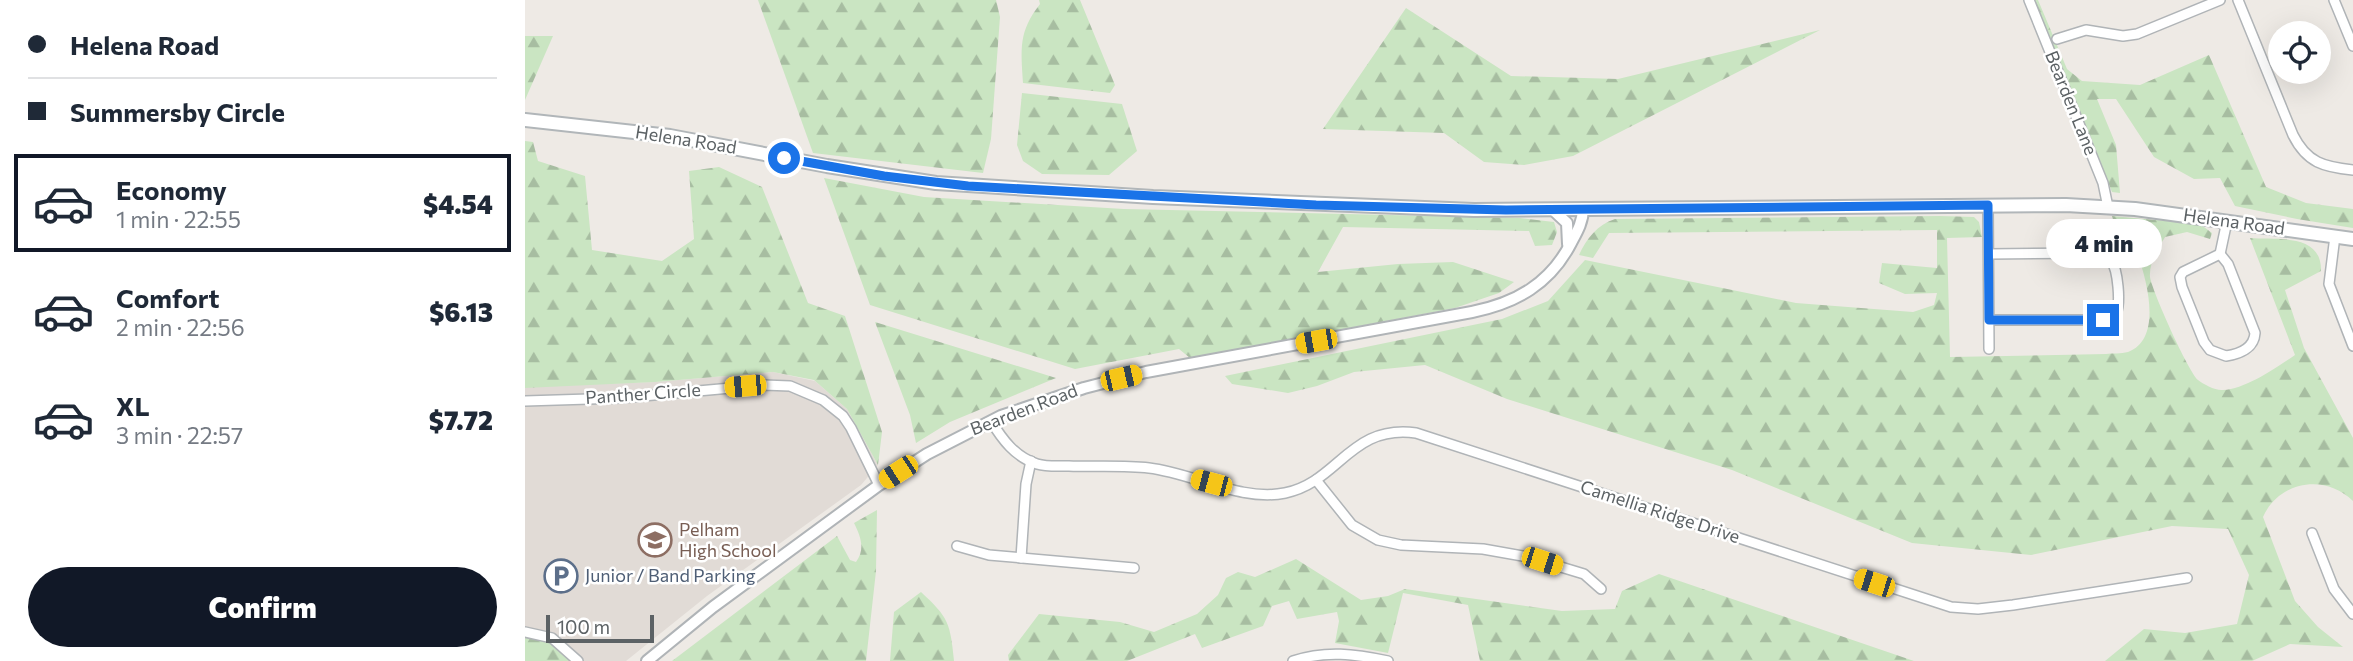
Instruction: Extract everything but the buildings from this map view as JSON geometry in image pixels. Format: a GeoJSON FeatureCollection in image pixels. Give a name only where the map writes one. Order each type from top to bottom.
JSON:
{"type":"FeatureCollection","features":[{"type":"Feature","properties":{"kind":"main road","name":"Helena Road"},"geometry":{"type":"LineString","coordinates":[[525,120],[670,136],[840,169],[968,186],[1316,205],[1474,210],[1988,205],[2108,207],[2353,239]]}},
{"type":"Feature","properties":{"kind":"street","name":"Bearden Lane"},"geometry":{"type":"LineString","coordinates":[[2029,0],[2103,183],[2108,207]]}},
{"type":"Feature","properties":{"kind":"street"},"geometry":{"type":"LineString","coordinates":[[2057,39],[2087,30],[2123,36],[2137,34],[2220,0]]}},
{"type":"Feature","properties":{"kind":"street"},"geometry":{"type":"LineString","coordinates":[[2238,0],[2301,150],[2323,165],[2353,170]]}},
{"type":"Feature","properties":{"kind":"street"},"geometry":{"type":"LineString","coordinates":[[2334,0],[2353,46]]}},
{"type":"Feature","properties":{"kind":"street"},"geometry":{"type":"LineString","coordinates":[[1988,205],[1989,349]]}},
{"type":"Feature","properties":{"kind":"street","name":"Bearden Road"},"geometry":{"type":"LineString","coordinates":[[647,661],[713,607],[879,485],[927,454],[991,421],[1059,395],[1146,372],[1488,309],[1517,298],[1537,286],[1556,267],[1582,222],[1583,208]]}},
{"type":"Feature","properties":{"kind":"street"},"geometry":{"type":"LineString","coordinates":[[1552,209],[1567,223],[1568,250]]}},
{"type":"Feature","properties":{"kind":"street"},"geometry":{"type":"LineString","coordinates":[[2220,254],[2227,221]]}},
{"type":"Feature","properties":{"kind":"street"},"geometry":{"type":"LineString","coordinates":[[2335,236],[2329,284],[2353,346]]}},
{"type":"Feature","properties":{"kind":"street"},"geometry":{"type":"LineString","coordinates":[[1989,254],[2101,254],[2112,262],[2119,300],[2116,314],[2103,320],[1989,320]]}},
{"type":"Feature","properties":{"kind":"street"},"geometry":{"type":"LineString","coordinates":[[2220,254],[2228,264],[2255,333],[2250,346],[2226,356],[2214,353],[2207,346],[2181,281],[2183,272],[2220,254]]}},
{"type":"Feature","properties":{"kind":"street","name":"Panther Circle"},"geometry":{"type":"LineString","coordinates":[[525,401],[621,398],[774,384],[790,386],[823,400],[843,416],[879,485]]}},
{"type":"Feature","properties":{"kind":"street"},"geometry":{"type":"LineString","coordinates":[[991,421],[1011,448],[1031,461],[1026,484],[1021,558]]}},
{"type":"Feature","properties":{"kind":"street","name":"Camellia Ridge Drive"},"geometry":{"type":"LineString","coordinates":[[1031,461],[1047,466],[1150,468],[1262,495],[1286,493],[1306,486],[1367,440],[1386,433],[1405,431],[1434,437],[1951,607],[1977,609],[2013,605],[2187,578]]}},
{"type":"Feature","properties":{"kind":"street"},"geometry":{"type":"LineString","coordinates":[[1316,480],[1352,525],[1378,540],[1401,545],[1499,551],[1528,556],[1584,574],[1601,589]]}},
{"type":"Feature","properties":{"kind":"street"},"geometry":{"type":"LineString","coordinates":[[2312,533],[2334,589],[2353,614]]}},
{"type":"Feature","properties":{"kind":"street"},"geometry":{"type":"LineString","coordinates":[[957,545],[989,555],[1134,568]]}},
{"type":"Feature","properties":{"kind":"street"},"geometry":{"type":"LineString","coordinates":[[525,632],[552,638],[578,661]]}},
{"type":"Feature","properties":{"kind":"street"},"geometry":{"type":"LineString","coordinates":[[1293,661],[1331,653],[1357,654],[1388,661]]}},
{"type":"Feature","properties":{"kind":"shaded area","name":"Pelham High School"},"geometry":{"type":"Polygon","coordinates":[[[773,372],[815,381],[847,409],[878,465],[861,485],[707,596],[626,661],[576,661],[553,643],[525,637],[525,388],[655,382],[773,372]]]}},
{"type":"Feature","properties":{"kind":"green space"},"geometry":{"type":"Polygon","coordinates":[[[758,0],[996,0],[1000,17],[991,139],[983,173],[813,153],[758,0]]]}},
{"type":"Feature","properties":{"kind":"green space"},"geometry":{"type":"Polygon","coordinates":[[[1039,0],[1080,0],[1115,85],[1110,93],[1023,83],[1024,32],[1040,4],[1039,0]]]}},
{"type":"Feature","properties":{"kind":"green space"},"geometry":{"type":"Polygon","coordinates":[[[2034,0],[2038,0],[2067,69],[2082,81],[2140,85],[2209,55],[2266,187],[2306,203],[2353,209],[2353,228],[2235,206],[2220,178],[2194,179],[2154,157],[2116,99],[2097,99],[2116,145],[2120,193],[2112,192],[2034,0]]]}},
{"type":"Feature","properties":{"kind":"green space"},"geometry":{"type":"Polygon","coordinates":[[[1406,8],[1511,76],[1618,79],[1820,30],[1573,156],[1524,165],[1484,162],[1444,133],[1323,129],[1406,8]]]}},
{"type":"Feature","properties":{"kind":"green space"},"geometry":{"type":"Polygon","coordinates":[[[525,36],[553,36],[525,100],[525,36]]]}},
{"type":"Feature","properties":{"kind":"green space"},"geometry":{"type":"Polygon","coordinates":[[[1022,93],[1122,104],[1137,151],[1109,175],[1042,174],[1023,161],[1017,145],[1022,93]]]}},
{"type":"Feature","properties":{"kind":"green space"},"geometry":{"type":"Polygon","coordinates":[[[525,141],[533,142],[538,161],[585,176],[592,250],[662,261],[694,239],[689,171],[719,167],[762,187],[808,303],[845,316],[882,432],[878,465],[847,409],[814,380],[773,372],[655,382],[525,388],[525,141]]]}},
{"type":"Feature","properties":{"kind":"green space"},"geometry":{"type":"Polygon","coordinates":[[[824,178],[924,197],[1124,209],[1520,218],[1554,222],[1557,232],[1552,245],[1535,246],[1529,231],[1343,227],[1318,272],[1453,262],[1514,282],[1499,293],[1455,308],[1190,358],[1179,349],[1075,369],[870,305],[824,178]]]}},
{"type":"Feature","properties":{"kind":"green space"},"geometry":{"type":"Polygon","coordinates":[[[2112,216],[2200,224],[2212,233],[2210,239],[2187,232],[2165,237],[2152,261],[2150,277],[2171,330],[2193,374],[2203,383],[2220,390],[2251,382],[2295,355],[2250,238],[2296,241],[2314,250],[2321,271],[2285,290],[2304,348],[2353,438],[2353,501],[2342,492],[2329,487],[2303,485],[2280,495],[2263,517],[2295,601],[2318,627],[2343,647],[2290,644],[2252,661],[2105,661],[2144,629],[2185,633],[2237,624],[2249,575],[2228,529],[2172,526],[2031,555],[1912,543],[1732,470],[1507,399],[1425,365],[1354,372],[1317,386],[1288,393],[1232,384],[1225,376],[1502,319],[1548,301],[1585,260],[1796,303],[1913,312],[1934,305],[1937,293],[1905,294],[1879,283],[1882,263],[1937,268],[1937,230],[1609,233],[1593,258],[1579,255],[1593,233],[1615,219],[1974,217],[1979,222],[1982,237],[1947,238],[1950,357],[2128,352],[2140,344],[2147,331],[2149,299],[2131,237],[2116,230],[2112,216]]]}},
{"type":"Feature","properties":{"kind":"green space"},"geometry":{"type":"Polygon","coordinates":[[[875,322],[1056,378],[950,422],[916,443],[910,415],[875,322]]]}},
{"type":"Feature","properties":{"kind":"green space"},"geometry":{"type":"Polygon","coordinates":[[[877,510],[876,571],[866,661],[672,661],[837,536],[850,560],[856,562],[861,547],[854,523],[877,510]]]}},
{"type":"Feature","properties":{"kind":"green space"},"geometry":{"type":"Polygon","coordinates":[[[1296,559],[1361,600],[1388,596],[1405,589],[1562,611],[1615,609],[1622,591],[1659,574],[1914,661],[1480,661],[1468,605],[1403,593],[1388,653],[1335,643],[1339,621],[1337,612],[1297,619],[1289,601],[1272,606],[1263,626],[1202,648],[1195,634],[1127,661],[1009,661],[1008,655],[1039,614],[1120,622],[1154,632],[1197,614],[1218,595],[1226,578],[1238,572],[1255,577],[1296,559]]]}},
{"type":"Feature","properties":{"kind":"green space"},"geometry":{"type":"Polygon","coordinates":[[[921,592],[947,622],[954,661],[890,661],[894,612],[921,592]]]}},
{"type":"Feature","properties":{"kind":"green space"},"geometry":{"type":"Polygon","coordinates":[[[525,637],[553,643],[576,661],[525,661],[525,637]]]}},
{"type":"Feature","properties":{"kind":"place","name":"Pelham High School"},"geometry":{"type":"Point","coordinates":[655,540]}},
{"type":"Feature","properties":{"kind":"place","name":"Junior / Band Parking"},"geometry":{"type":"Point","coordinates":[561,576]}},
{"type":"Feature","properties":{"kind":"route"},"geometry":{"type":"LineString","coordinates":[[784,158],[884,176],[968,186],[1316,205],[1506,210],[1988,205],[1989,320],[2103,320]]}}]}
